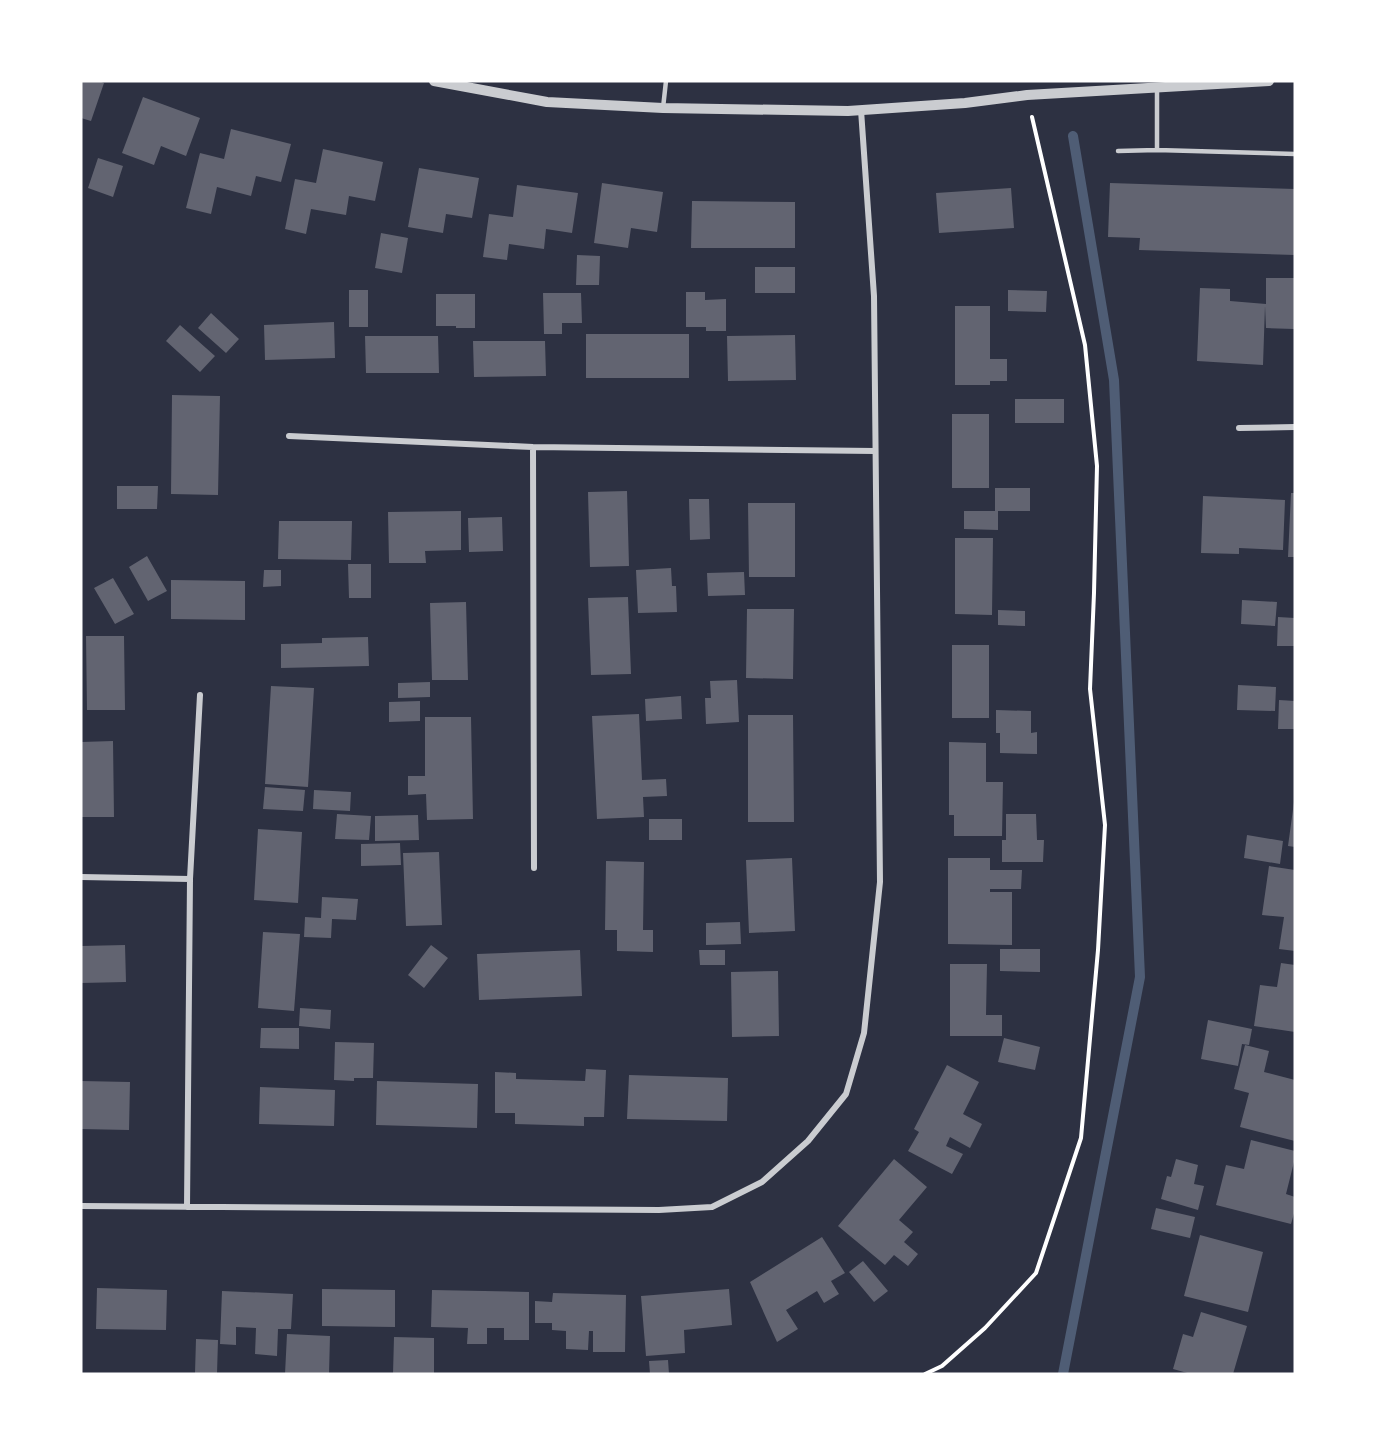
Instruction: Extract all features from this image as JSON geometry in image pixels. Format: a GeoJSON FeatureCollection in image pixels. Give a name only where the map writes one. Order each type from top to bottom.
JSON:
{"type":"FeatureCollection","features":[{"type":"Feature","properties":{"kind":"street"},"geometry":{"type":"LineString","coordinates":[[434,81],[547,102],[663,108],[848,111],[965,103],[1027,95],[1269,81]]}},
{"type":"Feature","properties":{"kind":"street"},"geometry":{"type":"LineString","coordinates":[[81,1206],[659,1210],[712,1207],[762,1182],[808,1141],[846,1094],[864,1033],[880,882],[874,296],[861,110]]}},
{"type":"Feature","properties":{"kind":"street"},"geometry":{"type":"LineString","coordinates":[[1239,428],[1295,427]]}},
{"type":"Feature","properties":{"kind":"street"},"geometry":{"type":"LineString","coordinates":[[289,436],[532,447],[875,452]]}},
{"type":"Feature","properties":{"kind":"street"},"geometry":{"type":"LineString","coordinates":[[532,447],[534,868]]}},
{"type":"Feature","properties":{"kind":"street"},"geometry":{"type":"LineString","coordinates":[[187,1207],[190,879],[200,695]]}},
{"type":"Feature","properties":{"kind":"street"},"geometry":{"type":"LineString","coordinates":[[81,877],[190,879]]}},
{"type":"Feature","properties":{"kind":"lane"},"geometry":{"type":"LineString","coordinates":[[663,108],[666,81]]}},
{"type":"Feature","properties":{"kind":"lane"},"geometry":{"type":"LineString","coordinates":[[1157,87],[1157,150]]}},
{"type":"Feature","properties":{"kind":"lane"},"geometry":{"type":"LineString","coordinates":[[1118,151],[1295,154]]}},
{"type":"Feature","properties":{"kind":"path"},"geometry":{"type":"LineString","coordinates":[[925,1374],[942,1366],[985,1328],[1036,1273],[1081,1138],[1098,950],[1105,825],[1090,689],[1097,466],[1085,345],[1027,95]]}},
{"type":"Feature","properties":{"kind":"building"},"geometry":{"type":"Polygon","coordinates":[[[81,81],[104,83],[91,121],[81,118],[81,81]]]}},
{"type":"Feature","properties":{"kind":"building"},"geometry":{"type":"Polygon","coordinates":[[[143,97],[200,118],[186,156],[161,146],[154,165],[122,153],[143,97]]]}},
{"type":"Feature","properties":{"kind":"building"},"geometry":{"type":"Polygon","coordinates":[[[231,129],[291,144],[281,182],[256,176],[251,196],[217,187],[211,214],[186,208],[200,153],[224,159],[231,129]]]}},
{"type":"Feature","properties":{"kind":"building"},"geometry":{"type":"Polygon","coordinates":[[[323,149],[383,162],[375,201],[349,196],[346,215],[311,209],[306,234],[285,229],[295,179],[316,183],[323,149]]]}},
{"type":"Feature","properties":{"kind":"building"},"geometry":{"type":"Polygon","coordinates":[[[98,158],[123,166],[113,197],[88,188],[98,158]]]}},
{"type":"Feature","properties":{"kind":"building"},"geometry":{"type":"Polygon","coordinates":[[[419,168],[479,178],[472,218],[446,214],[443,233],[408,227],[419,168]]]}},
{"type":"Feature","properties":{"kind":"building"},"geometry":{"type":"Polygon","coordinates":[[[602,183],[663,192],[657,232],[631,228],[628,248],[594,243],[602,183]]]}},
{"type":"Feature","properties":{"kind":"building"},"geometry":{"type":"Polygon","coordinates":[[[1110,183],[1295,189],[1295,255],[1139,250],[1140,238],[1108,237],[1110,183]]]}},
{"type":"Feature","properties":{"kind":"building"},"geometry":{"type":"Polygon","coordinates":[[[517,185],[578,193],[572,233],[546,229],[544,249],[509,244],[507,260],[483,257],[489,214],[513,217],[517,185]]]}},
{"type":"Feature","properties":{"kind":"building"},"geometry":{"type":"Polygon","coordinates":[[[1011,188],[1014,228],[939,233],[936,193],[1011,188]]]}},
{"type":"Feature","properties":{"kind":"building"},"geometry":{"type":"Polygon","coordinates":[[[692,201],[795,202],[795,248],[691,248],[692,201]]]}},
{"type":"Feature","properties":{"kind":"building"},"geometry":{"type":"Polygon","coordinates":[[[381,233],[408,238],[402,273],[375,268],[381,233]]]}},
{"type":"Feature","properties":{"kind":"building"},"geometry":{"type":"Polygon","coordinates":[[[577,255],[600,256],[599,285],[576,285],[577,255]]]}},
{"type":"Feature","properties":{"kind":"building"},"geometry":{"type":"Polygon","coordinates":[[[755,267],[795,267],[795,293],[755,293],[755,267]]]}},
{"type":"Feature","properties":{"kind":"building"},"geometry":{"type":"Polygon","coordinates":[[[1266,278],[1294,278],[1294,329],[1266,328],[1265,306],[1263,365],[1197,361],[1200,288],[1230,289],[1230,301],[1266,304],[1266,278]]]}},
{"type":"Feature","properties":{"kind":"building"},"geometry":{"type":"Polygon","coordinates":[[[349,290],[368,290],[368,327],[349,327],[349,290]]]}},
{"type":"Feature","properties":{"kind":"building"},"geometry":{"type":"Polygon","coordinates":[[[1008,290],[1047,291],[1046,312],[1008,311],[1008,290]]]}},
{"type":"Feature","properties":{"kind":"building"},"geometry":{"type":"Polygon","coordinates":[[[686,292],[705,292],[705,300],[726,299],[726,331],[706,331],[706,327],[686,327],[686,292]]]}},
{"type":"Feature","properties":{"kind":"building"},"geometry":{"type":"Polygon","coordinates":[[[543,293],[581,293],[582,323],[562,323],[562,334],[544,334],[543,293]]]}},
{"type":"Feature","properties":{"kind":"building"},"geometry":{"type":"Polygon","coordinates":[[[436,294],[475,294],[475,328],[436,326],[436,294]]]}},
{"type":"Feature","properties":{"kind":"building"},"geometry":{"type":"Polygon","coordinates":[[[955,306],[990,306],[990,359],[1007,359],[1007,381],[990,381],[990,385],[955,385],[955,306]]]}},
{"type":"Feature","properties":{"kind":"building"},"geometry":{"type":"Polygon","coordinates":[[[211,313],[239,339],[226,353],[198,328],[211,313]]]}},
{"type":"Feature","properties":{"kind":"building"},"geometry":{"type":"Polygon","coordinates":[[[334,322],[335,358],[265,360],[264,325],[334,322]]]}},
{"type":"Feature","properties":{"kind":"building"},"geometry":{"type":"Polygon","coordinates":[[[180,325],[215,356],[200,372],[166,341],[180,325]]]}},
{"type":"Feature","properties":{"kind":"building"},"geometry":{"type":"Polygon","coordinates":[[[586,334],[689,334],[689,378],[586,378],[586,334]]]}},
{"type":"Feature","properties":{"kind":"building"},"geometry":{"type":"Polygon","coordinates":[[[795,335],[796,380],[728,381],[727,336],[795,335]]]}},
{"type":"Feature","properties":{"kind":"building"},"geometry":{"type":"Polygon","coordinates":[[[365,336],[438,336],[439,373],[366,373],[365,336]]]}},
{"type":"Feature","properties":{"kind":"building"},"geometry":{"type":"Polygon","coordinates":[[[473,341],[545,341],[546,376],[474,377],[473,341]]]}},
{"type":"Feature","properties":{"kind":"building"},"geometry":{"type":"Polygon","coordinates":[[[172,395],[220,396],[218,495],[171,494],[172,395]]]}},
{"type":"Feature","properties":{"kind":"building"},"geometry":{"type":"Polygon","coordinates":[[[1015,399],[1064,399],[1064,423],[1015,423],[1015,399]]]}},
{"type":"Feature","properties":{"kind":"building"},"geometry":{"type":"Polygon","coordinates":[[[952,414],[989,414],[989,488],[952,488],[952,414]]]}},
{"type":"Feature","properties":{"kind":"building"},"geometry":{"type":"Polygon","coordinates":[[[117,486],[158,486],[157,509],[117,509],[117,486]]]}},
{"type":"Feature","properties":{"kind":"building"},"geometry":{"type":"Polygon","coordinates":[[[995,488],[1030,488],[1030,511],[998,511],[998,530],[964,529],[964,511],[995,511],[995,488]]]}},
{"type":"Feature","properties":{"kind":"building"},"geometry":{"type":"Polygon","coordinates":[[[627,491],[629,566],[590,567],[588,492],[627,491]]]}},
{"type":"Feature","properties":{"kind":"building"},"geometry":{"type":"Polygon","coordinates":[[[1291,493],[1295,493],[1295,557],[1288,557],[1291,493]]]}},
{"type":"Feature","properties":{"kind":"building"},"geometry":{"type":"Polygon","coordinates":[[[1203,496],[1285,500],[1283,550],[1239,548],[1239,554],[1201,553],[1203,496]]]}},
{"type":"Feature","properties":{"kind":"building"},"geometry":{"type":"Polygon","coordinates":[[[689,499],[709,499],[710,539],[690,540],[689,499]]]}},
{"type":"Feature","properties":{"kind":"building"},"geometry":{"type":"Polygon","coordinates":[[[748,503],[795,503],[795,577],[749,577],[748,503]]]}},
{"type":"Feature","properties":{"kind":"building"},"geometry":{"type":"Polygon","coordinates":[[[461,511],[461,550],[425,551],[426,563],[389,563],[388,512],[461,511]]]}},
{"type":"Feature","properties":{"kind":"building"},"geometry":{"type":"Polygon","coordinates":[[[502,517],[503,551],[469,552],[468,518],[502,517]]]}},
{"type":"Feature","properties":{"kind":"building"},"geometry":{"type":"Polygon","coordinates":[[[279,521],[352,521],[351,560],[278,559],[279,521]]]}},
{"type":"Feature","properties":{"kind":"building"},"geometry":{"type":"Polygon","coordinates":[[[955,538],[993,538],[992,615],[955,614],[955,538]]]}},
{"type":"Feature","properties":{"kind":"building"},"geometry":{"type":"Polygon","coordinates":[[[147,556],[167,591],[148,601],[129,567],[147,556]]]}},
{"type":"Feature","properties":{"kind":"building"},"geometry":{"type":"Polygon","coordinates":[[[348,564],[371,564],[371,598],[349,598],[348,564]]]}},
{"type":"Feature","properties":{"kind":"building"},"geometry":{"type":"Polygon","coordinates":[[[671,568],[672,586],[676,586],[677,612],[638,613],[636,570],[671,568]]]}},
{"type":"Feature","properties":{"kind":"building"},"geometry":{"type":"Polygon","coordinates":[[[264,570],[281,570],[281,586],[263,587],[264,570]]]}},
{"type":"Feature","properties":{"kind":"building"},"geometry":{"type":"Polygon","coordinates":[[[744,572],[745,595],[708,596],[707,573],[744,572]]]}},
{"type":"Feature","properties":{"kind":"building"},"geometry":{"type":"Polygon","coordinates":[[[113,578],[134,614],[115,624],[94,588],[113,578]]]}},
{"type":"Feature","properties":{"kind":"building"},"geometry":{"type":"Polygon","coordinates":[[[171,580],[245,581],[245,620],[171,619],[171,580]]]}},
{"type":"Feature","properties":{"kind":"building"},"geometry":{"type":"Polygon","coordinates":[[[628,597],[631,674],[591,675],[588,598],[628,597]]]}},
{"type":"Feature","properties":{"kind":"building"},"geometry":{"type":"Polygon","coordinates":[[[1242,600],[1277,602],[1275,626],[1241,624],[1242,600]]]}},
{"type":"Feature","properties":{"kind":"building"},"geometry":{"type":"Polygon","coordinates":[[[466,602],[468,680],[432,680],[430,603],[466,602]]]}},
{"type":"Feature","properties":{"kind":"building"},"geometry":{"type":"Polygon","coordinates":[[[747,609],[794,609],[793,679],[746,678],[747,609]]]}},
{"type":"Feature","properties":{"kind":"building"},"geometry":{"type":"Polygon","coordinates":[[[998,610],[1025,611],[1025,626],[998,625],[998,610]]]}},
{"type":"Feature","properties":{"kind":"building"},"geometry":{"type":"Polygon","coordinates":[[[1278,617],[1295,618],[1295,646],[1277,646],[1278,617]]]}},
{"type":"Feature","properties":{"kind":"building"},"geometry":{"type":"Polygon","coordinates":[[[86,636],[124,636],[125,710],[87,710],[86,636]]]}},
{"type":"Feature","properties":{"kind":"building"},"geometry":{"type":"Polygon","coordinates":[[[368,637],[369,666],[281,668],[281,644],[322,643],[322,638],[368,637]]]}},
{"type":"Feature","properties":{"kind":"building"},"geometry":{"type":"Polygon","coordinates":[[[952,645],[989,645],[989,718],[952,718],[952,645]]]}},
{"type":"Feature","properties":{"kind":"building"},"geometry":{"type":"Polygon","coordinates":[[[737,680],[739,722],[706,724],[705,698],[711,698],[710,681],[737,680]]]}},
{"type":"Feature","properties":{"kind":"building"},"geometry":{"type":"Polygon","coordinates":[[[430,682],[430,697],[398,698],[398,683],[430,682]]]}},
{"type":"Feature","properties":{"kind":"building"},"geometry":{"type":"Polygon","coordinates":[[[1238,685],[1276,687],[1275,711],[1237,710],[1238,685]]]}},
{"type":"Feature","properties":{"kind":"building"},"geometry":{"type":"Polygon","coordinates":[[[271,686],[314,688],[308,787],[265,784],[271,686]]]}},
{"type":"Feature","properties":{"kind":"building"},"geometry":{"type":"Polygon","coordinates":[[[681,696],[682,719],[646,721],[645,699],[681,696]]]}},
{"type":"Feature","properties":{"kind":"building"},"geometry":{"type":"Polygon","coordinates":[[[1279,700],[1295,701],[1295,729],[1278,729],[1279,700]]]}},
{"type":"Feature","properties":{"kind":"building"},"geometry":{"type":"Polygon","coordinates":[[[420,701],[420,721],[389,722],[389,702],[420,701]]]}},
{"type":"Feature","properties":{"kind":"building"},"geometry":{"type":"Polygon","coordinates":[[[996,710],[1031,711],[1031,733],[1037,732],[1037,754],[1000,753],[1000,733],[996,733],[996,710]]]}},
{"type":"Feature","properties":{"kind":"building"},"geometry":{"type":"Polygon","coordinates":[[[639,714],[642,780],[666,779],[667,796],[643,797],[644,817],[597,819],[592,716],[639,714]]]}},
{"type":"Feature","properties":{"kind":"building"},"geometry":{"type":"Polygon","coordinates":[[[748,715],[793,715],[794,822],[748,822],[748,715]]]}},
{"type":"Feature","properties":{"kind":"building"},"geometry":{"type":"Polygon","coordinates":[[[425,717],[471,717],[473,819],[427,820],[426,794],[408,795],[408,776],[425,776],[425,717]]]}},
{"type":"Feature","properties":{"kind":"building"},"geometry":{"type":"Polygon","coordinates":[[[113,741],[114,817],[81,817],[81,742],[113,741]]]}},
{"type":"Feature","properties":{"kind":"building"},"geometry":{"type":"Polygon","coordinates":[[[949,742],[986,743],[986,782],[1003,782],[1002,836],[954,836],[954,815],[949,815],[949,742]]]}},
{"type":"Feature","properties":{"kind":"building"},"geometry":{"type":"Polygon","coordinates":[[[265,787],[305,790],[303,811],[263,809],[265,787]]]}},
{"type":"Feature","properties":{"kind":"building"},"geometry":{"type":"Polygon","coordinates":[[[314,790],[351,792],[350,811],[313,809],[314,790]]]}},
{"type":"Feature","properties":{"kind":"building"},"geometry":{"type":"Polygon","coordinates":[[[1295,802],[1295,847],[1288,846],[1295,802]]]}},
{"type":"Feature","properties":{"kind":"building"},"geometry":{"type":"Polygon","coordinates":[[[337,814],[371,816],[369,840],[335,839],[337,814]]]}},
{"type":"Feature","properties":{"kind":"building"},"geometry":{"type":"Polygon","coordinates":[[[1006,814],[1036,814],[1037,840],[1044,840],[1043,862],[1002,862],[1002,840],[1006,840],[1006,814]]]}},
{"type":"Feature","properties":{"kind":"building"},"geometry":{"type":"Polygon","coordinates":[[[418,815],[419,840],[375,841],[375,816],[418,815]]]}},
{"type":"Feature","properties":{"kind":"building"},"geometry":{"type":"Polygon","coordinates":[[[649,819],[682,819],[682,840],[649,840],[649,819]]]}},
{"type":"Feature","properties":{"kind":"building"},"geometry":{"type":"Polygon","coordinates":[[[258,829],[302,832],[298,903],[254,900],[258,829]]]}},
{"type":"Feature","properties":{"kind":"building"},"geometry":{"type":"Polygon","coordinates":[[[1247,835],[1283,841],[1280,864],[1244,858],[1247,835]]]}},
{"type":"Feature","properties":{"kind":"building"},"geometry":{"type":"Polygon","coordinates":[[[400,843],[401,865],[361,866],[361,844],[400,843]]]}},
{"type":"Feature","properties":{"kind":"building"},"geometry":{"type":"Polygon","coordinates":[[[439,852],[442,925],[406,926],[403,853],[439,852]]]}},
{"type":"Feature","properties":{"kind":"building"},"geometry":{"type":"Polygon","coordinates":[[[792,858],[795,931],[749,933],[746,860],[792,858]]]}},
{"type":"Feature","properties":{"kind":"building"},"geometry":{"type":"Polygon","coordinates":[[[948,858],[990,858],[990,870],[1022,870],[1021,889],[990,889],[990,892],[1012,892],[1012,945],[948,944],[948,858]]]}},
{"type":"Feature","properties":{"kind":"building"},"geometry":{"type":"Polygon","coordinates":[[[606,861],[644,862],[643,930],[653,930],[653,952],[617,951],[617,930],[605,930],[606,861]]]}},
{"type":"Feature","properties":{"kind":"building"},"geometry":{"type":"Polygon","coordinates":[[[1269,866],[1295,870],[1295,951],[1279,949],[1284,917],[1262,915],[1269,866]]]}},
{"type":"Feature","properties":{"kind":"building"},"geometry":{"type":"Polygon","coordinates":[[[322,897],[358,899],[356,920],[332,919],[331,938],[304,937],[305,917],[321,918],[322,897]]]}},
{"type":"Feature","properties":{"kind":"building"},"geometry":{"type":"Polygon","coordinates":[[[740,922],[741,944],[706,945],[706,923],[740,922]]]}},
{"type":"Feature","properties":{"kind":"building"},"geometry":{"type":"Polygon","coordinates":[[[263,932],[300,934],[294,1011],[258,1008],[263,932]]]}},
{"type":"Feature","properties":{"kind":"building"},"geometry":{"type":"Polygon","coordinates":[[[125,945],[126,982],[81,983],[81,946],[125,945]]]}},
{"type":"Feature","properties":{"kind":"building"},"geometry":{"type":"Polygon","coordinates":[[[431,945],[448,958],[424,988],[408,975],[431,945]]]}},
{"type":"Feature","properties":{"kind":"building"},"geometry":{"type":"Polygon","coordinates":[[[1000,949],[1040,949],[1040,972],[1000,971],[1000,949]]]}},
{"type":"Feature","properties":{"kind":"building"},"geometry":{"type":"Polygon","coordinates":[[[580,950],[582,996],[479,1000],[477,954],[580,950]]]}},
{"type":"Feature","properties":{"kind":"building"},"geometry":{"type":"Polygon","coordinates":[[[699,950],[725,950],[725,965],[700,965],[699,950]]]}},
{"type":"Feature","properties":{"kind":"building"},"geometry":{"type":"Polygon","coordinates":[[[1281,963],[1295,965],[1295,1032],[1254,1026],[1260,985],[1277,987],[1281,963]]]}},
{"type":"Feature","properties":{"kind":"building"},"geometry":{"type":"Polygon","coordinates":[[[950,964],[987,964],[986,1015],[1002,1015],[1002,1036],[950,1036],[950,964]]]}},
{"type":"Feature","properties":{"kind":"building"},"geometry":{"type":"Polygon","coordinates":[[[778,971],[779,1036],[732,1037],[731,972],[778,971]]]}},
{"type":"Feature","properties":{"kind":"building"},"geometry":{"type":"Polygon","coordinates":[[[300,1008],[331,1010],[330,1029],[299,1026],[300,1008]]]}},
{"type":"Feature","properties":{"kind":"building"},"geometry":{"type":"Polygon","coordinates":[[[1208,1020],[1252,1029],[1249,1045],[1242,1044],[1238,1066],[1201,1059],[1208,1020]]]}},
{"type":"Feature","properties":{"kind":"building"},"geometry":{"type":"Polygon","coordinates":[[[261,1028],[299,1028],[299,1049],[260,1048],[261,1028]]]}},
{"type":"Feature","properties":{"kind":"building"},"geometry":{"type":"Polygon","coordinates":[[[1004,1038],[1040,1047],[1035,1070],[998,1062],[1004,1038]]]}},
{"type":"Feature","properties":{"kind":"building"},"geometry":{"type":"Polygon","coordinates":[[[335,1042],[374,1043],[373,1078],[354,1078],[354,1081],[334,1080],[335,1042]]]}},
{"type":"Feature","properties":{"kind":"building"},"geometry":{"type":"Polygon","coordinates":[[[1245,1045],[1269,1051],[1264,1072],[1295,1080],[1295,1141],[1240,1127],[1249,1093],[1234,1089],[1245,1045]]]}},
{"type":"Feature","properties":{"kind":"building"},"geometry":{"type":"Polygon","coordinates":[[[947,1065],[979,1082],[963,1114],[982,1124],[970,1148],[950,1137],[946,1146],[963,1154],[952,1174],[908,1151],[919,1132],[914,1129],[947,1065]]]}},
{"type":"Feature","properties":{"kind":"building"},"geometry":{"type":"Polygon","coordinates":[[[586,1069],[606,1070],[604,1117],[584,1117],[584,1126],[515,1124],[515,1113],[495,1113],[495,1072],[516,1073],[516,1079],[585,1081],[586,1069]]]}},
{"type":"Feature","properties":{"kind":"building"},"geometry":{"type":"Polygon","coordinates":[[[629,1075],[728,1078],[727,1121],[627,1119],[629,1075]]]}},
{"type":"Feature","properties":{"kind":"building"},"geometry":{"type":"Polygon","coordinates":[[[81,1081],[130,1082],[129,1130],[81,1129],[81,1081]]]}},
{"type":"Feature","properties":{"kind":"building"},"geometry":{"type":"Polygon","coordinates":[[[377,1081],[478,1084],[477,1128],[376,1125],[377,1081]]]}},
{"type":"Feature","properties":{"kind":"building"},"geometry":{"type":"Polygon","coordinates":[[[260,1087],[335,1090],[334,1126],[259,1124],[260,1087]]]}},
{"type":"Feature","properties":{"kind":"building"},"geometry":{"type":"Polygon","coordinates":[[[1251,1140],[1295,1151],[1286,1194],[1295,1197],[1295,1210],[1291,1224],[1216,1205],[1226,1165],[1244,1169],[1251,1140]]]}},
{"type":"Feature","properties":{"kind":"building"},"geometry":{"type":"Polygon","coordinates":[[[894,1159],[927,1187],[899,1220],[913,1232],[904,1242],[918,1254],[908,1266],[894,1255],[885,1265],[838,1226],[894,1159]]]}},
{"type":"Feature","properties":{"kind":"building"},"geometry":{"type":"Polygon","coordinates":[[[1176,1159],[1198,1165],[1194,1184],[1204,1186],[1198,1210],[1161,1199],[1167,1176],[1171,1177],[1176,1159]]]}},
{"type":"Feature","properties":{"kind":"building"},"geometry":{"type":"Polygon","coordinates":[[[1156,1208],[1195,1217],[1190,1238],[1151,1229],[1156,1208]]]}},
{"type":"Feature","properties":{"kind":"building"},"geometry":{"type":"Polygon","coordinates":[[[1200,1235],[1263,1252],[1248,1312],[1184,1296],[1200,1235]]]}},
{"type":"Feature","properties":{"kind":"building"},"geometry":{"type":"Polygon","coordinates":[[[822,1237],[845,1273],[831,1281],[839,1294],[824,1303],[817,1291],[786,1310],[798,1329],[777,1342],[750,1282],[822,1237]]]}},
{"type":"Feature","properties":{"kind":"building"},"geometry":{"type":"Polygon","coordinates":[[[863,1261],[888,1291],[874,1302],[849,1272],[863,1261]]]}},
{"type":"Feature","properties":{"kind":"building"},"geometry":{"type":"Polygon","coordinates":[[[97,1288],[167,1290],[166,1330],[96,1329],[97,1288]]]}},
{"type":"Feature","properties":{"kind":"building"},"geometry":{"type":"Polygon","coordinates":[[[322,1289],[395,1290],[395,1327],[322,1326],[322,1289]]]}},
{"type":"Feature","properties":{"kind":"building"},"geometry":{"type":"Polygon","coordinates":[[[729,1289],[732,1325],[684,1330],[685,1353],[646,1356],[641,1296],[729,1289]]]}},
{"type":"Feature","properties":{"kind":"building"},"geometry":{"type":"Polygon","coordinates":[[[432,1290],[529,1292],[529,1340],[504,1340],[504,1328],[487,1328],[487,1344],[467,1344],[468,1328],[431,1327],[432,1290]]]}},
{"type":"Feature","properties":{"kind":"building"},"geometry":{"type":"Polygon","coordinates":[[[222,1291],[293,1294],[291,1329],[278,1329],[277,1356],[255,1354],[256,1328],[236,1327],[236,1345],[220,1344],[222,1291]]]}},
{"type":"Feature","properties":{"kind":"building"},"geometry":{"type":"Polygon","coordinates":[[[553,1293],[626,1295],[625,1352],[593,1352],[593,1331],[589,1331],[588,1350],[566,1349],[566,1331],[552,1330],[552,1323],[535,1323],[535,1301],[552,1302],[553,1293]]]}},
{"type":"Feature","properties":{"kind":"building"},"geometry":{"type":"Polygon","coordinates":[[[1201,1312],[1247,1326],[1233,1374],[1191,1374],[1173,1369],[1183,1334],[1193,1337],[1201,1312]]]}},
{"type":"Feature","properties":{"kind":"building"},"geometry":{"type":"Polygon","coordinates":[[[287,1334],[330,1336],[329,1374],[285,1374],[287,1334]]]}},
{"type":"Feature","properties":{"kind":"building"},"geometry":{"type":"Polygon","coordinates":[[[394,1337],[434,1338],[434,1374],[393,1374],[394,1337]]]}},
{"type":"Feature","properties":{"kind":"building"},"geometry":{"type":"Polygon","coordinates":[[[196,1339],[218,1340],[217,1374],[195,1373],[196,1339]]]}},
{"type":"Feature","properties":{"kind":"building"},"geometry":{"type":"Polygon","coordinates":[[[668,1360],[669,1374],[650,1374],[649,1361],[668,1360]]]}},
{"type":"Feature","properties":{"kind":"waterway"},"geometry":{"type":"LineString","coordinates":[[1063,1374],[1140,977],[1114,380],[1073,136]]}}]}
